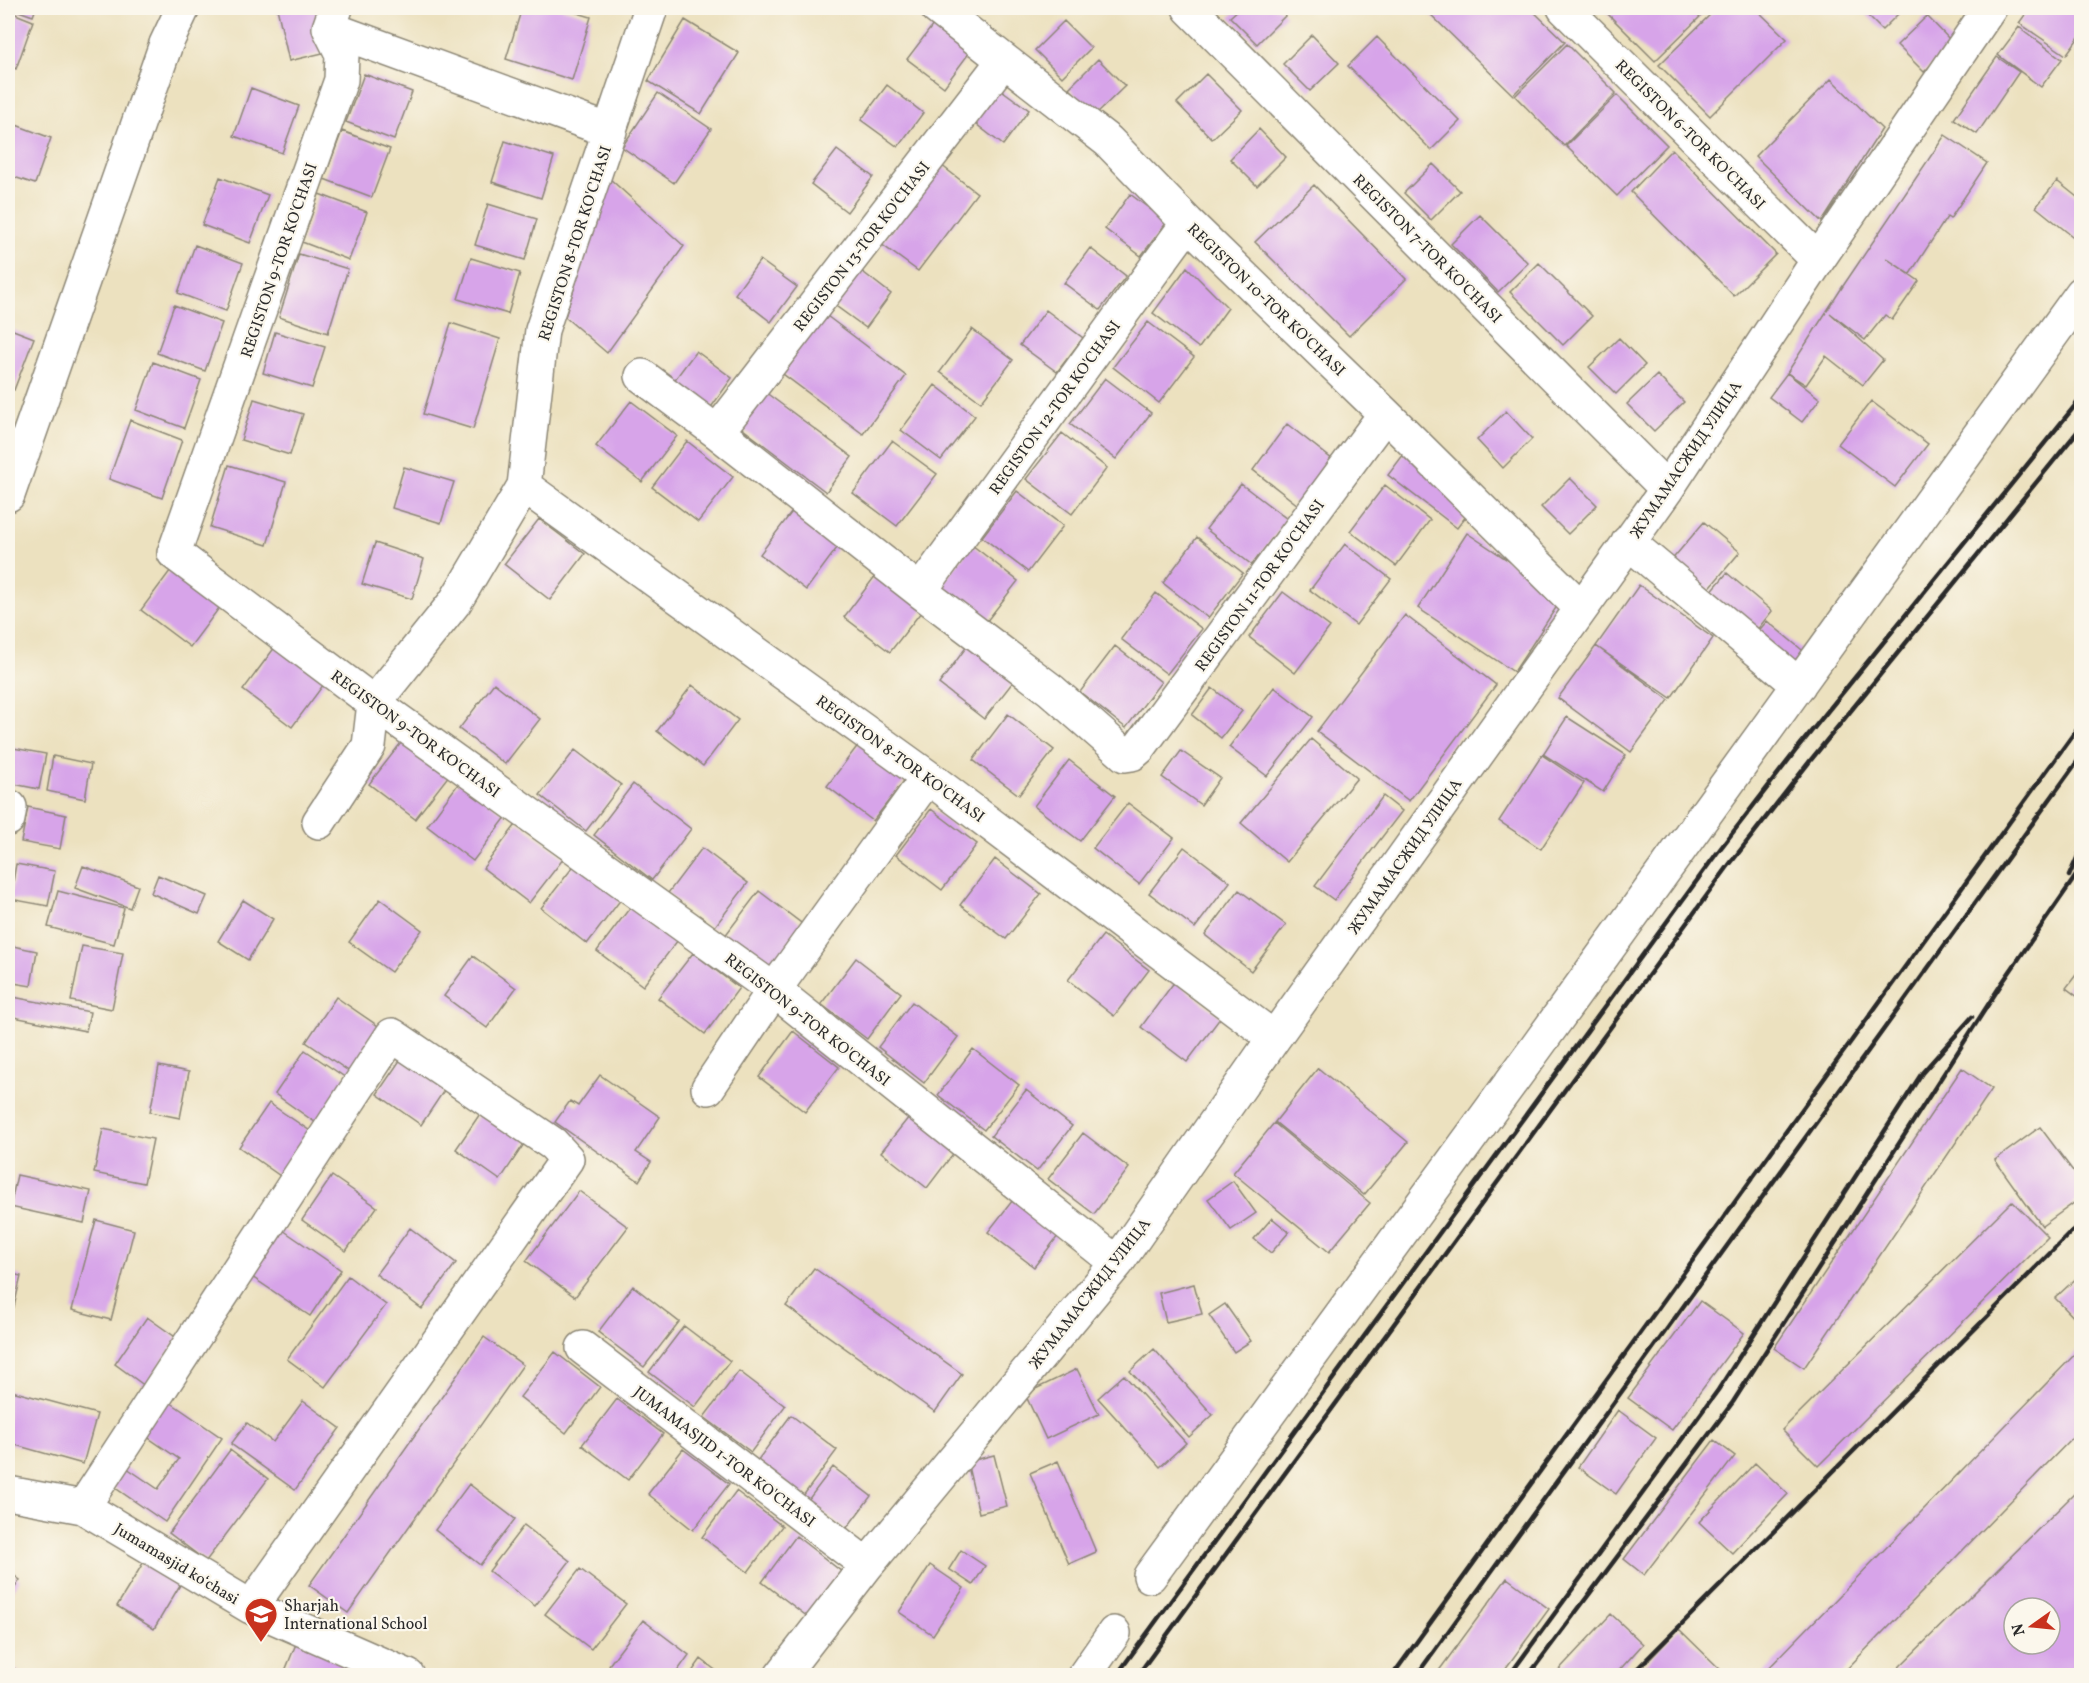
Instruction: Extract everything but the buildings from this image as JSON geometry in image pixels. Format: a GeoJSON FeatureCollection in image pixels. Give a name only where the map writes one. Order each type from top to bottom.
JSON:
{"type":"FeatureCollection","features":[{"type":"Feature","properties":{"kind":"street"},"geometry":{"type":"LineString","coordinates":[[8,495],[166,44],[183,8]]}},
{"type":"Feature","properties":{"kind":"street","name":"REGISTON 8-TOR KO'CHASI"},"geometry":{"type":"LineString","coordinates":[[374,703],[455,602],[524,486],[542,330],[651,8]]}},
{"type":"Feature","properties":{"kind":"street","name":"REGISTON 10-TOR KO'CHASI"},"geometry":{"type":"LineString","coordinates":[[936,8],[1108,141],[1188,223],[1581,608]]}},
{"type":"Feature","properties":{"kind":"street","name":"REGISTON 7-TOR KO'CHASI"},"geometry":{"type":"LineString","coordinates":[[1188,8],[1667,489]]}},
{"type":"Feature","properties":{"kind":"street","name":"REGISTON 6-TOR KO'CHASI"},"geometry":{"type":"LineString","coordinates":[[1564,8],[1818,260]]}},
{"type":"Feature","properties":{"kind":"street","name":"ЖУМАМАСЖИД УЛИЦА"},"geometry":{"type":"LineString","coordinates":[[781,1676],[867,1565],[1117,1263],[1274,1038],[1667,489],[1981,11]]}},
{"type":"Feature","properties":{"kind":"street"},"geometry":{"type":"LineString","coordinates":[[333,18],[610,131]]}},
{"type":"Feature","properties":{"kind":"street","name":"REGISTON 9-TOR KO'CHASI"},"geometry":{"type":"LineString","coordinates":[[333,18],[342,54],[341,80],[174,553],[374,703],[774,990],[1117,1263]]}},
{"type":"Feature","properties":{"kind":"street","name":"REGISTON 13-TOR KO'CHASI"},"geometry":{"type":"LineString","coordinates":[[717,432],[1004,60]]}},
{"type":"Feature","properties":{"kind":"street","name":"REGISTON 12-TOR KO'CHASI"},"geometry":{"type":"LineString","coordinates":[[920,591],[1188,223]]}},
{"type":"Feature","properties":{"kind":"street"},"geometry":{"type":"LineString","coordinates":[[1149,1576],[1543,1039],[2082,293]]}},
{"type":"Feature","properties":{"kind":"street"},"geometry":{"type":"LineString","coordinates":[[642,376],[920,591]]}},
{"type":"Feature","properties":{"kind":"street","name":"REGISTON 11-TOR KO'CHASI"},"geometry":{"type":"LineString","coordinates":[[920,591],[1051,690],[1125,755],[1132,754],[1139,748],[1385,414]]}},
{"type":"Feature","properties":{"kind":"street","name":"REGISTON 8-TOR KO'CHASI"},"geometry":{"type":"LineString","coordinates":[[524,486],[928,777],[1274,1038]]}},
{"type":"Feature","properties":{"kind":"street"},"geometry":{"type":"LineString","coordinates":[[1628,542],[1798,685]]}},
{"type":"Feature","properties":{"kind":"street"},"geometry":{"type":"LineString","coordinates":[[320,822],[369,746],[374,703]]}},
{"type":"Feature","properties":{"kind":"street"},"geometry":{"type":"LineString","coordinates":[[708,1088],[774,990],[928,777]]}},
{"type":"Feature","properties":{"kind":"street"},"geometry":{"type":"LineString","coordinates":[[83,1507],[392,1035],[554,1144],[567,1159],[251,1607]]}},
{"type":"Feature","properties":{"kind":"street","name":"JUMAMASJID 1-TOR KO'CHASI"},"geometry":{"type":"LineString","coordinates":[[583,1348],[867,1565]]}},
{"type":"Feature","properties":{"kind":"street","name":"Jumamasjid koʻchasi"},"geometry":{"type":"LineString","coordinates":[[8,1493],[83,1507],[251,1607],[408,1676]]}},
{"type":"Feature","properties":{"kind":"street"},"geometry":{"type":"LineString","coordinates":[[1084,1676],[1114,1633]]}},
{"type":"Feature","properties":{"kind":"railway"},"geometry":{"type":"LineString","coordinates":[[1116,1676],[1717,853],[1797,749],[2082,397]]}},
{"type":"Feature","properties":{"kind":"railway"},"geometry":{"type":"LineString","coordinates":[[1137,1676],[1729,865],[1810,761],[2082,426]]}},
{"type":"Feature","properties":{"kind":"railway"},"geometry":{"type":"LineString","coordinates":[[1392,1676],[2082,722]]}},
{"type":"Feature","properties":{"kind":"railway"},"geometry":{"type":"LineString","coordinates":[[1416,1676],[2082,755]]}},
{"type":"Feature","properties":{"kind":"railway"},"geometry":{"type":"LineString","coordinates":[[2069,876],[2082,847]]}},
{"type":"Feature","properties":{"kind":"railway"},"geometry":{"type":"LineString","coordinates":[[1528,1676],[1733,1402],[2002,983],[2082,867]]}},
{"type":"Feature","properties":{"kind":"railway"},"geometry":{"type":"LineString","coordinates":[[1509,1676],[1718,1390],[1922,1073],[1972,1017]]}},
{"type":"Feature","properties":{"kind":"railway"},"geometry":{"type":"LineString","coordinates":[[1630,1676],[2082,1221]]}},
{"type":"Feature","properties":{"kind":"place","name":"Sharjah International School"},"geometry":{"type":"Point","coordinates":[261,1643]}}]}
